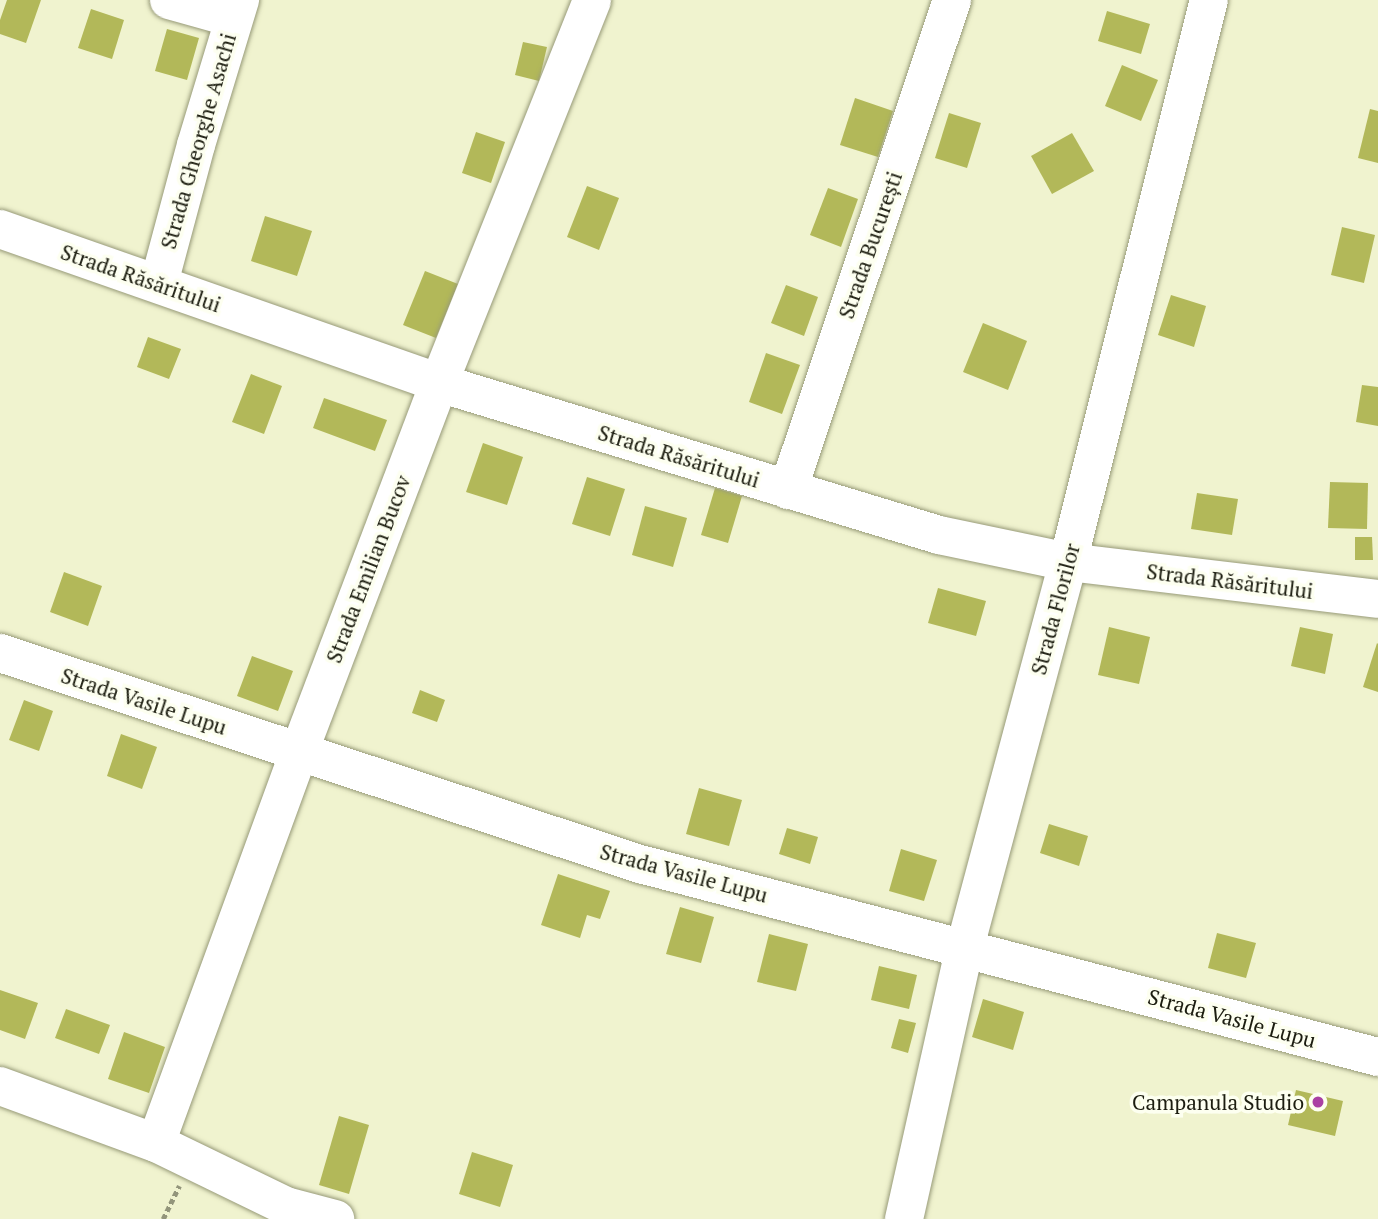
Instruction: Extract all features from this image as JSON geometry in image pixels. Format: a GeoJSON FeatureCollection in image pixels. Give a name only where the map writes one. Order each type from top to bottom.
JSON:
{"type":"FeatureCollection","features":[{"type":"Feature","properties":{"kind":"street"},"geometry":{"type":"LineString","coordinates":[[169,0],[236,9]]}},
{"type":"Feature","properties":{"kind":"street","name":"Strada Emilian Bucov"},"geometry":{"type":"LineString","coordinates":[[156,1143],[299,752],[439,383],[592,0]]}},
{"type":"Feature","properties":{"kind":"street","name":"Strada București"},"geometry":{"type":"LineString","coordinates":[[788,489],[952,0]]}},
{"type":"Feature","properties":{"kind":"street","name":"Strada Florilor"},"geometry":{"type":"LineString","coordinates":[[904,1219],[965,947],[1068,562],[1209,0]]}},
{"type":"Feature","properties":{"kind":"street","name":"Strada Gheorghe Asachi"},"geometry":{"type":"LineString","coordinates":[[159,283],[236,9]]}},
{"type":"Feature","properties":{"kind":"street","name":"Strada Răsăritului"},"geometry":{"type":"LineString","coordinates":[[0,229],[439,383],[939,535],[1068,562],[1378,598]]}},
{"type":"Feature","properties":{"kind":"street","name":"Strada Vasile Lupu"},"geometry":{"type":"LineString","coordinates":[[0,653],[640,864],[1378,1057]]}},
{"type":"Feature","properties":{"kind":"street"},"geometry":{"type":"LineString","coordinates":[[0,1086],[156,1143],[286,1206],[335,1219]]}},
{"type":"Feature","properties":{"kind":"building"},"geometry":{"type":"Polygon","coordinates":[[[7,0],[41,0],[26,43],[0,34],[0,20],[7,0]]]}},
{"type":"Feature","properties":{"kind":"building"},"geometry":{"type":"Polygon","coordinates":[[[91,9],[124,20],[112,59],[78,48],[91,9]]]}},
{"type":"Feature","properties":{"kind":"building"},"geometry":{"type":"Polygon","coordinates":[[[1107,11],[1150,24],[1141,54],[1098,41],[1107,11]]]}},
{"type":"Feature","properties":{"kind":"building"},"geometry":{"type":"Polygon","coordinates":[[[167,29],[199,38],[187,80],[155,71],[167,29]]]}},
{"type":"Feature","properties":{"kind":"building"},"geometry":{"type":"Polygon","coordinates":[[[523,42],[547,47],[539,81],[515,75],[523,42]]]}},
{"type":"Feature","properties":{"kind":"building"},"geometry":{"type":"Polygon","coordinates":[[[1122,65],[1158,80],[1141,121],[1105,106],[1122,65]]]}},
{"type":"Feature","properties":{"kind":"building"},"geometry":{"type":"Polygon","coordinates":[[[855,98],[893,111],[878,157],[840,145],[855,98]]]}},
{"type":"Feature","properties":{"kind":"building"},"geometry":{"type":"Polygon","coordinates":[[[1370,109],[1378,111],[1378,163],[1358,158],[1370,109]]]}},
{"type":"Feature","properties":{"kind":"building"},"geometry":{"type":"Polygon","coordinates":[[[949,113],[981,123],[967,168],[935,158],[949,113]]]}},
{"type":"Feature","properties":{"kind":"building"},"geometry":{"type":"Polygon","coordinates":[[[476,132],[505,142],[491,183],[462,173],[476,132]]]}},
{"type":"Feature","properties":{"kind":"building"},"geometry":{"type":"Polygon","coordinates":[[[1072,133],[1094,171],[1052,194],[1031,156],[1072,133]]]}},
{"type":"Feature","properties":{"kind":"building"},"geometry":{"type":"Polygon","coordinates":[[[587,186],[619,198],[599,250],[567,237],[587,186]]]}},
{"type":"Feature","properties":{"kind":"building"},"geometry":{"type":"Polygon","coordinates":[[[828,188],[858,199],[841,247],[810,235],[828,188]]]}},
{"type":"Feature","properties":{"kind":"building"},"geometry":{"type":"Polygon","coordinates":[[[265,216],[312,231],[297,276],[251,261],[265,216]]]}},
{"type":"Feature","properties":{"kind":"building"},"geometry":{"type":"Polygon","coordinates":[[[1342,227],[1375,235],[1364,283],[1331,275],[1342,227]]]}},
{"type":"Feature","properties":{"kind":"building"},"geometry":{"type":"Polygon","coordinates":[[[425,271],[458,284],[436,338],[403,325],[425,271]]]}},
{"type":"Feature","properties":{"kind":"building"},"geometry":{"type":"Polygon","coordinates":[[[786,285],[818,297],[804,336],[771,323],[786,285]]]}},
{"type":"Feature","properties":{"kind":"building"},"geometry":{"type":"Polygon","coordinates":[[[1171,295],[1206,306],[1194,347],[1158,335],[1171,295]]]}},
{"type":"Feature","properties":{"kind":"building"},"geometry":{"type":"Polygon","coordinates":[[[983,323],[1027,341],[1008,390],[963,372],[983,323]]]}},
{"type":"Feature","properties":{"kind":"building"},"geometry":{"type":"Polygon","coordinates":[[[148,337],[181,349],[169,379],[137,367],[148,337]]]}},
{"type":"Feature","properties":{"kind":"building"},"geometry":{"type":"Polygon","coordinates":[[[766,353],[800,365],[782,414],[749,402],[766,353]]]}},
{"type":"Feature","properties":{"kind":"building"},"geometry":{"type":"Polygon","coordinates":[[[251,374],[282,386],[264,434],[232,422],[251,374]]]}},
{"type":"Feature","properties":{"kind":"building"},"geometry":{"type":"Polygon","coordinates":[[[1362,385],[1378,387],[1378,426],[1356,422],[1362,385]]]}},
{"type":"Feature","properties":{"kind":"building"},"geometry":{"type":"Polygon","coordinates":[[[324,398],[387,420],[375,451],[313,428],[324,398]]]}},
{"type":"Feature","properties":{"kind":"building"},"geometry":{"type":"Polygon","coordinates":[[[483,443],[523,457],[507,505],[466,492],[483,443]]]}},
{"type":"Feature","properties":{"kind":"building"},"geometry":{"type":"Polygon","coordinates":[[[587,477],[625,489],[610,536],[572,524],[587,477]]]}},
{"type":"Feature","properties":{"kind":"building"},"geometry":{"type":"Polygon","coordinates":[[[1330,482],[1368,483],[1367,529],[1328,528],[1330,482]]]}},
{"type":"Feature","properties":{"kind":"building"},"geometry":{"type":"Polygon","coordinates":[[[715,488],[742,496],[728,543],[701,535],[715,488]]]}},
{"type":"Feature","properties":{"kind":"building"},"geometry":{"type":"Polygon","coordinates":[[[1197,493],[1238,499],[1232,535],[1191,529],[1197,493]]]}},
{"type":"Feature","properties":{"kind":"building"},"geometry":{"type":"Polygon","coordinates":[[[645,506],[687,518],[673,567],[632,555],[645,506]]]}},
{"type":"Feature","properties":{"kind":"building"},"geometry":{"type":"Polygon","coordinates":[[[1355,537],[1372,537],[1373,560],[1355,560],[1355,537]]]}},
{"type":"Feature","properties":{"kind":"building"},"geometry":{"type":"Polygon","coordinates":[[[64,572],[102,586],[88,626],[50,612],[64,572]]]}},
{"type":"Feature","properties":{"kind":"building"},"geometry":{"type":"Polygon","coordinates":[[[938,588],[986,601],[976,636],[928,623],[938,588]]]}},
{"type":"Feature","properties":{"kind":"building"},"geometry":{"type":"Polygon","coordinates":[[[1109,627],[1150,637],[1139,684],[1098,675],[1109,627]]]}},
{"type":"Feature","properties":{"kind":"building"},"geometry":{"type":"Polygon","coordinates":[[[1300,627],[1333,634],[1325,674],[1291,666],[1300,627]]]}},
{"type":"Feature","properties":{"kind":"building"},"geometry":{"type":"Polygon","coordinates":[[[1378,644],[1378,692],[1363,687],[1378,644]]]}},
{"type":"Feature","properties":{"kind":"building"},"geometry":{"type":"Polygon","coordinates":[[[252,656],[293,671],[278,711],[237,696],[252,656]]]}},
{"type":"Feature","properties":{"kind":"building"},"geometry":{"type":"Polygon","coordinates":[[[420,690],[445,700],[437,722],[412,713],[420,690]]]}},
{"type":"Feature","properties":{"kind":"building"},"geometry":{"type":"Polygon","coordinates":[[[24,700],[53,711],[39,751],[9,740],[24,700]]]}},
{"type":"Feature","properties":{"kind":"building"},"geometry":{"type":"Polygon","coordinates":[[[121,734],[157,747],[142,789],[107,776],[121,734]]]}},
{"type":"Feature","properties":{"kind":"building"},"geometry":{"type":"Polygon","coordinates":[[[699,788],[742,800],[729,846],[686,834],[699,788]]]}},
{"type":"Feature","properties":{"kind":"building"},"geometry":{"type":"Polygon","coordinates":[[[1049,824],[1088,836],[1079,866],[1040,853],[1049,824]]]}},
{"type":"Feature","properties":{"kind":"building"},"geometry":{"type":"Polygon","coordinates":[[[787,828],[818,837],[810,864],[779,854],[787,828]]]}},
{"type":"Feature","properties":{"kind":"building"},"geometry":{"type":"Polygon","coordinates":[[[901,849],[937,860],[924,901],[889,891],[901,849]]]}},
{"type":"Feature","properties":{"kind":"building"},"geometry":{"type":"Polygon","coordinates":[[[558,874],[610,891],[600,919],[587,915],[580,938],[541,925],[558,874]]]}},
{"type":"Feature","properties":{"kind":"building"},"geometry":{"type":"Polygon","coordinates":[[[680,907],[714,917],[701,963],[666,954],[680,907]]]}},
{"type":"Feature","properties":{"kind":"building"},"geometry":{"type":"Polygon","coordinates":[[[1217,933],[1256,943],[1246,978],[1208,968],[1217,933]]]}},
{"type":"Feature","properties":{"kind":"building"},"geometry":{"type":"Polygon","coordinates":[[[769,934],[808,944],[796,991],[757,982],[769,934]]]}},
{"type":"Feature","properties":{"kind":"building"},"geometry":{"type":"Polygon","coordinates":[[[879,966],[917,975],[909,1009],[871,1000],[879,966]]]}},
{"type":"Feature","properties":{"kind":"building"},"geometry":{"type":"Polygon","coordinates":[[[0,990],[38,1003],[25,1039],[0,1030],[0,990]]]}},
{"type":"Feature","properties":{"kind":"building"},"geometry":{"type":"Polygon","coordinates":[[[983,999],[1024,1012],[1013,1050],[972,1037],[983,999]]]}},
{"type":"Feature","properties":{"kind":"building"},"geometry":{"type":"Polygon","coordinates":[[[66,1009],[110,1025],[99,1054],[55,1038],[66,1009]]]}},
{"type":"Feature","properties":{"kind":"building"},"geometry":{"type":"Polygon","coordinates":[[[899,1019],[916,1023],[908,1053],[891,1048],[899,1019]]]}},
{"type":"Feature","properties":{"kind":"building"},"geometry":{"type":"Polygon","coordinates":[[[124,1032],[165,1047],[149,1093],[108,1079],[124,1032]]]}},
{"type":"Feature","properties":{"kind":"building"},"geometry":{"type":"Polygon","coordinates":[[[1296,1090],[1343,1101],[1335,1136],[1288,1125],[1296,1090]]]}},
{"type":"Feature","properties":{"kind":"building"},"geometry":{"type":"Polygon","coordinates":[[[339,1116],[369,1125],[349,1194],[319,1185],[339,1116]]]}},
{"type":"Feature","properties":{"kind":"building"},"geometry":{"type":"Polygon","coordinates":[[[472,1152],[513,1165],[500,1207],[459,1194],[472,1152]]]}},
{"type":"Feature","properties":{"kind":"place","name":"Campanula Studio"},"geometry":{"type":"Point","coordinates":[1318,1102]}}]}
